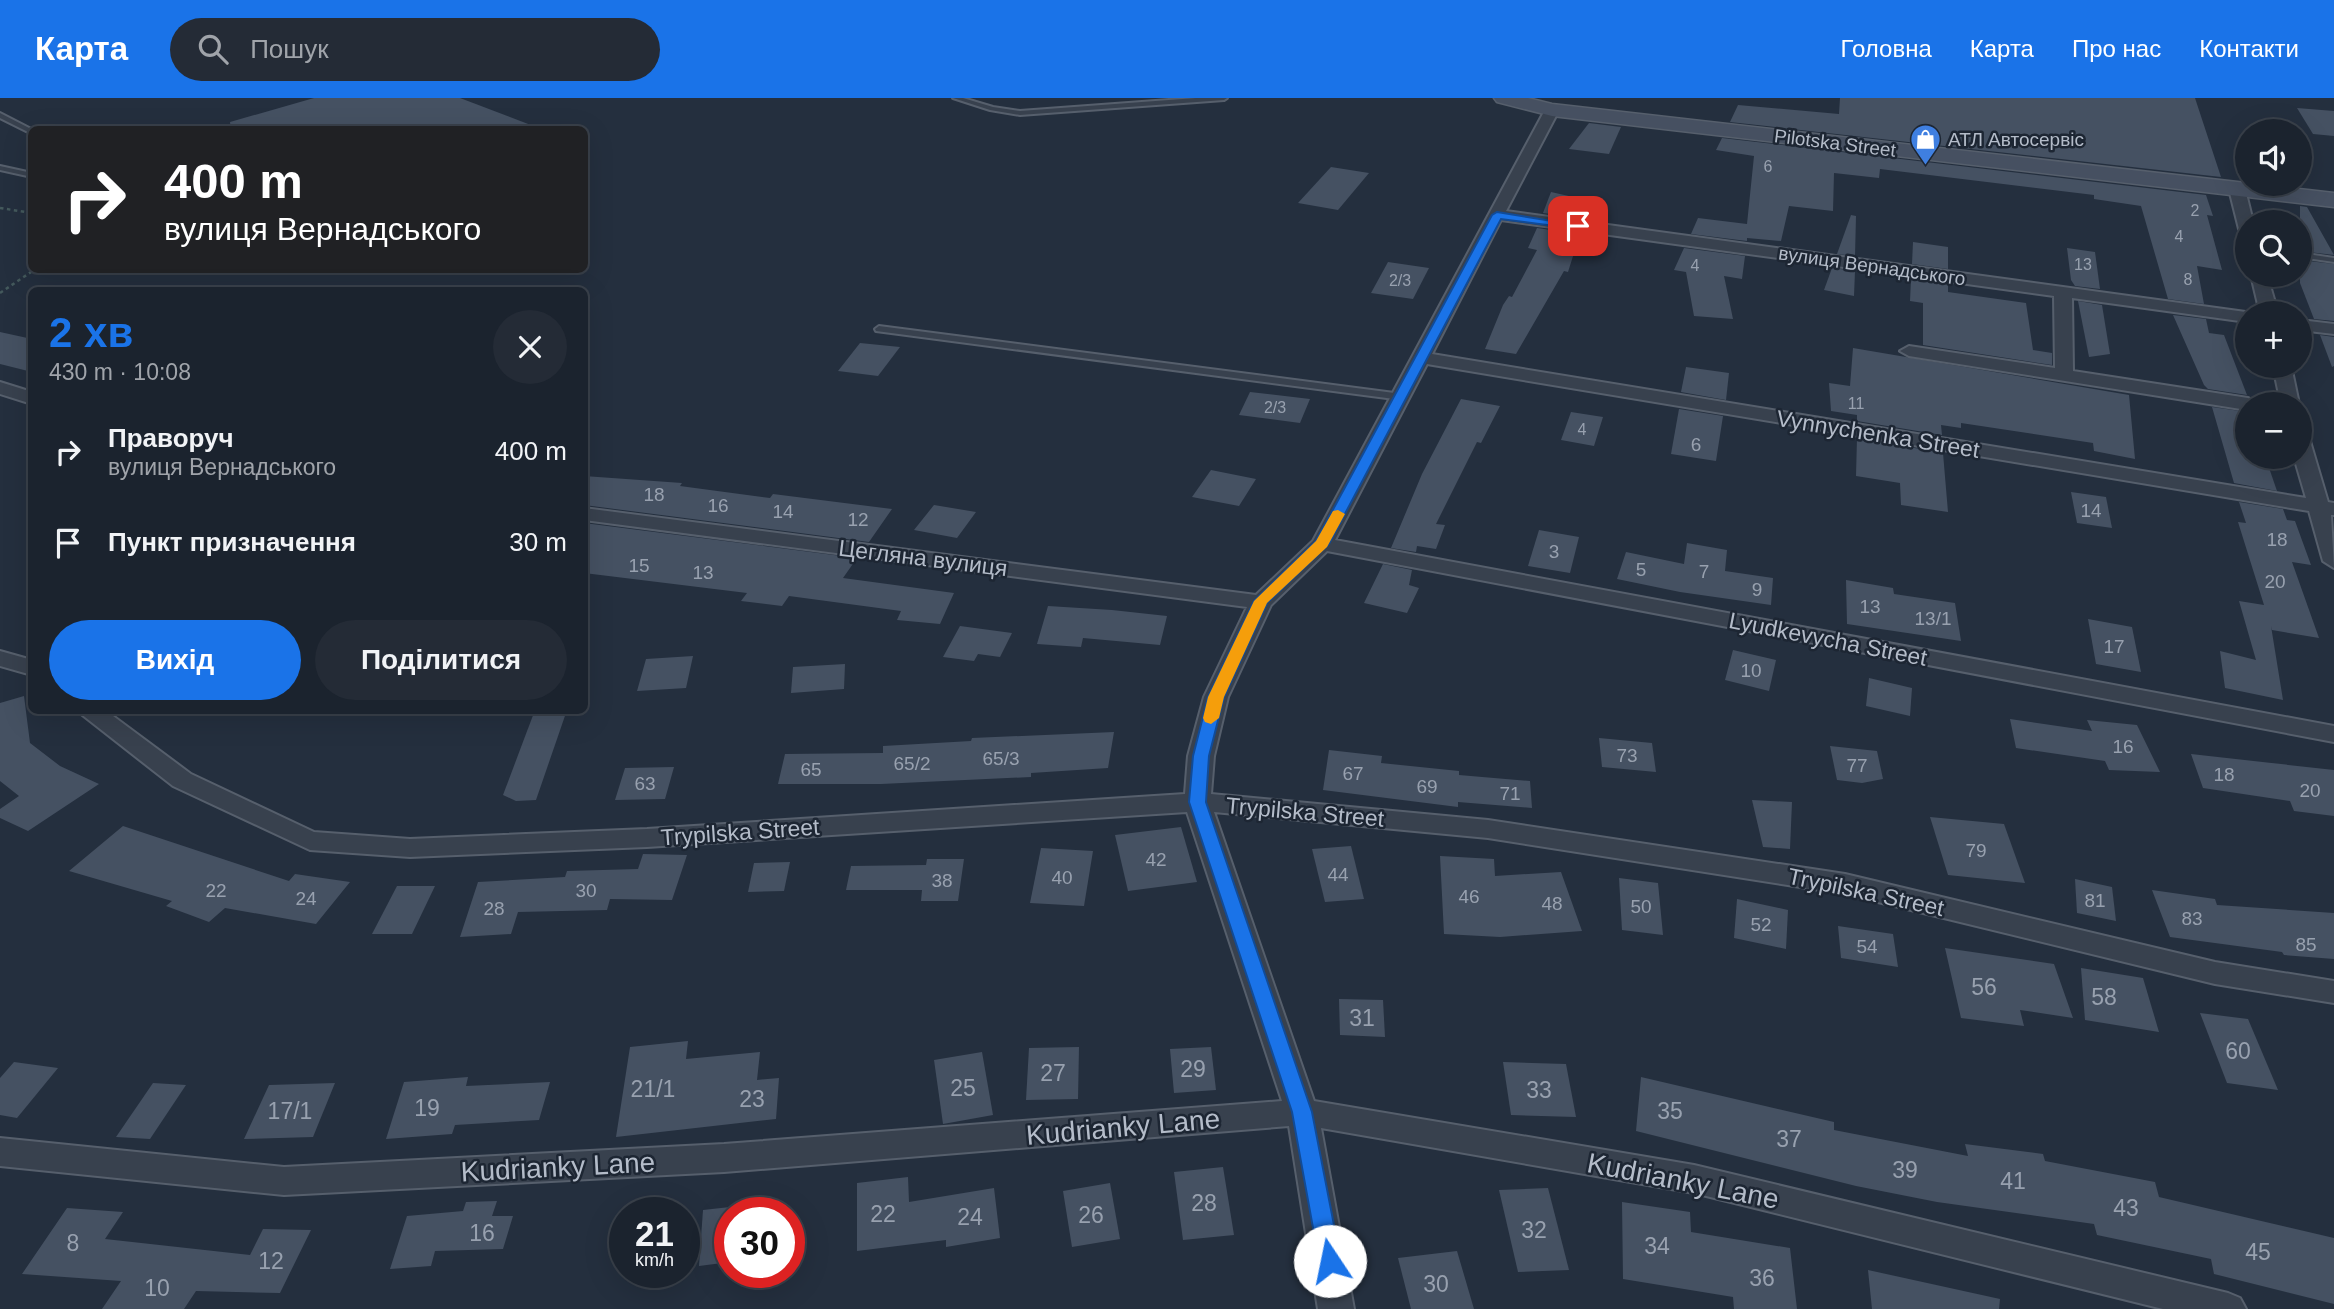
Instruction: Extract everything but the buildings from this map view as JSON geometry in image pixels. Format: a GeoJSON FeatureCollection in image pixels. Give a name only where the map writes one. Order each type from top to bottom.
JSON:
{"type":"FeatureCollection","features":[{"type":"Feature","properties":{"kind":"street","name":"Pilotska Street"},"geometry":{"type":"LineString","coordinates":[[1504,98],[1552,110],[2235,189]]}},
{"type":"Feature","properties":{"kind":"street"},"geometry":{"type":"LineString","coordinates":[[1336,1309],[1302,1112],[1197,802],[1201,756],[1216,697],[1261,601],[1322,544],[1423,358],[1552,110]]}},
{"type":"Feature","properties":{"kind":"street","name":"Pilotska Street"},"geometry":{"type":"LineString","coordinates":[[2299,196],[2334,200]]}},
{"type":"Feature","properties":{"kind":"street","name":"вулиця Вернадського"},"geometry":{"type":"LineString","coordinates":[[1497,215],[2235,315]]}},
{"type":"Feature","properties":{"kind":"street"},"geometry":{"type":"LineString","coordinates":[[2063,292],[2064,375]]}},
{"type":"Feature","properties":{"kind":"street"},"geometry":{"type":"LineString","coordinates":[[2312,327],[2334,330]]}},
{"type":"Feature","properties":{"kind":"street"},"geometry":{"type":"LineString","coordinates":[[1909,351],[2235,402]]}},
{"type":"Feature","properties":{"kind":"street","name":"Vynnychenka Street"},"geometry":{"type":"LineString","coordinates":[[1423,358],[2325,508]]}},
{"type":"Feature","properties":{"kind":"street"},"geometry":{"type":"LineString","coordinates":[[0,388],[28,397]]}},
{"type":"Feature","properties":{"kind":"street"},"geometry":{"type":"LineString","coordinates":[[2310,469],[2325,508],[2334,561]]}},
{"type":"Feature","properties":{"kind":"street","name":"Цегляна вулиця"},"geometry":{"type":"LineString","coordinates":[[588,515],[1261,601]]}},
{"type":"Feature","properties":{"kind":"street","name":"Lyudkevycha Street"},"geometry":{"type":"LineString","coordinates":[[1322,544],[2334,734]]}},
{"type":"Feature","properties":{"kind":"street"},"geometry":{"type":"LineString","coordinates":[[0,658],[28,666]]}},
{"type":"Feature","properties":{"kind":"street","name":"Trypilska Street"},"geometry":{"type":"LineString","coordinates":[[93,714],[182,780],[310,841],[410,848],[608,839],[1197,802],[1488,829],[1845,884],[2215,973],[2334,992]]}},
{"type":"Feature","properties":{"kind":"street","name":"Kudrianky Lane"},"geometry":{"type":"LineString","coordinates":[[0,1152],[284,1181],[724,1158],[1302,1112],[1694,1179],[2228,1309]]}},
{"type":"Feature","properties":{"kind":"lane"},"geometry":{"type":"LineString","coordinates":[[956,98],[992,109],[1020,113],[1224,98]]}},
{"type":"Feature","properties":{"kind":"lane"},"geometry":{"type":"LineString","coordinates":[[0,115],[28,130]]}},
{"type":"Feature","properties":{"kind":"lane"},"geometry":{"type":"LineString","coordinates":[[0,169],[28,174]]}},
{"type":"Feature","properties":{"kind":"lane"},"geometry":{"type":"LineString","coordinates":[[2312,257],[2334,260]]}},
{"type":"Feature","properties":{"kind":"lane"},"geometry":{"type":"LineString","coordinates":[[879,329],[1402,397]]}},
{"type":"Feature","properties":{"kind":"path"},"geometry":{"type":"LineString","coordinates":[[0,208],[28,212]]}},
{"type":"Feature","properties":{"kind":"path"},"geometry":{"type":"LineString","coordinates":[[0,293],[16,285],[30,273]]}},
{"type":"Feature","properties":{"kind":"slow traffic"},"geometry":{"type":"LineString","coordinates":[[1211,718],[1216,697],[1240,651],[1261,601],[1322,544],[1338,514]]}},
{"type":"Feature","properties":{"kind":"place","name":"АТЛ Автосервіс"},"geometry":{"type":"Point","coordinates":[1925,166]}},
{"type":"Feature","properties":{"kind":"route"},"geometry":{"type":"LineString","coordinates":[[1330,1261],[1302,1112],[1197,802],[1201,756],[1216,697],[1240,651],[1261,601],[1322,544],[1497,215],[1578,226]]}}]}
